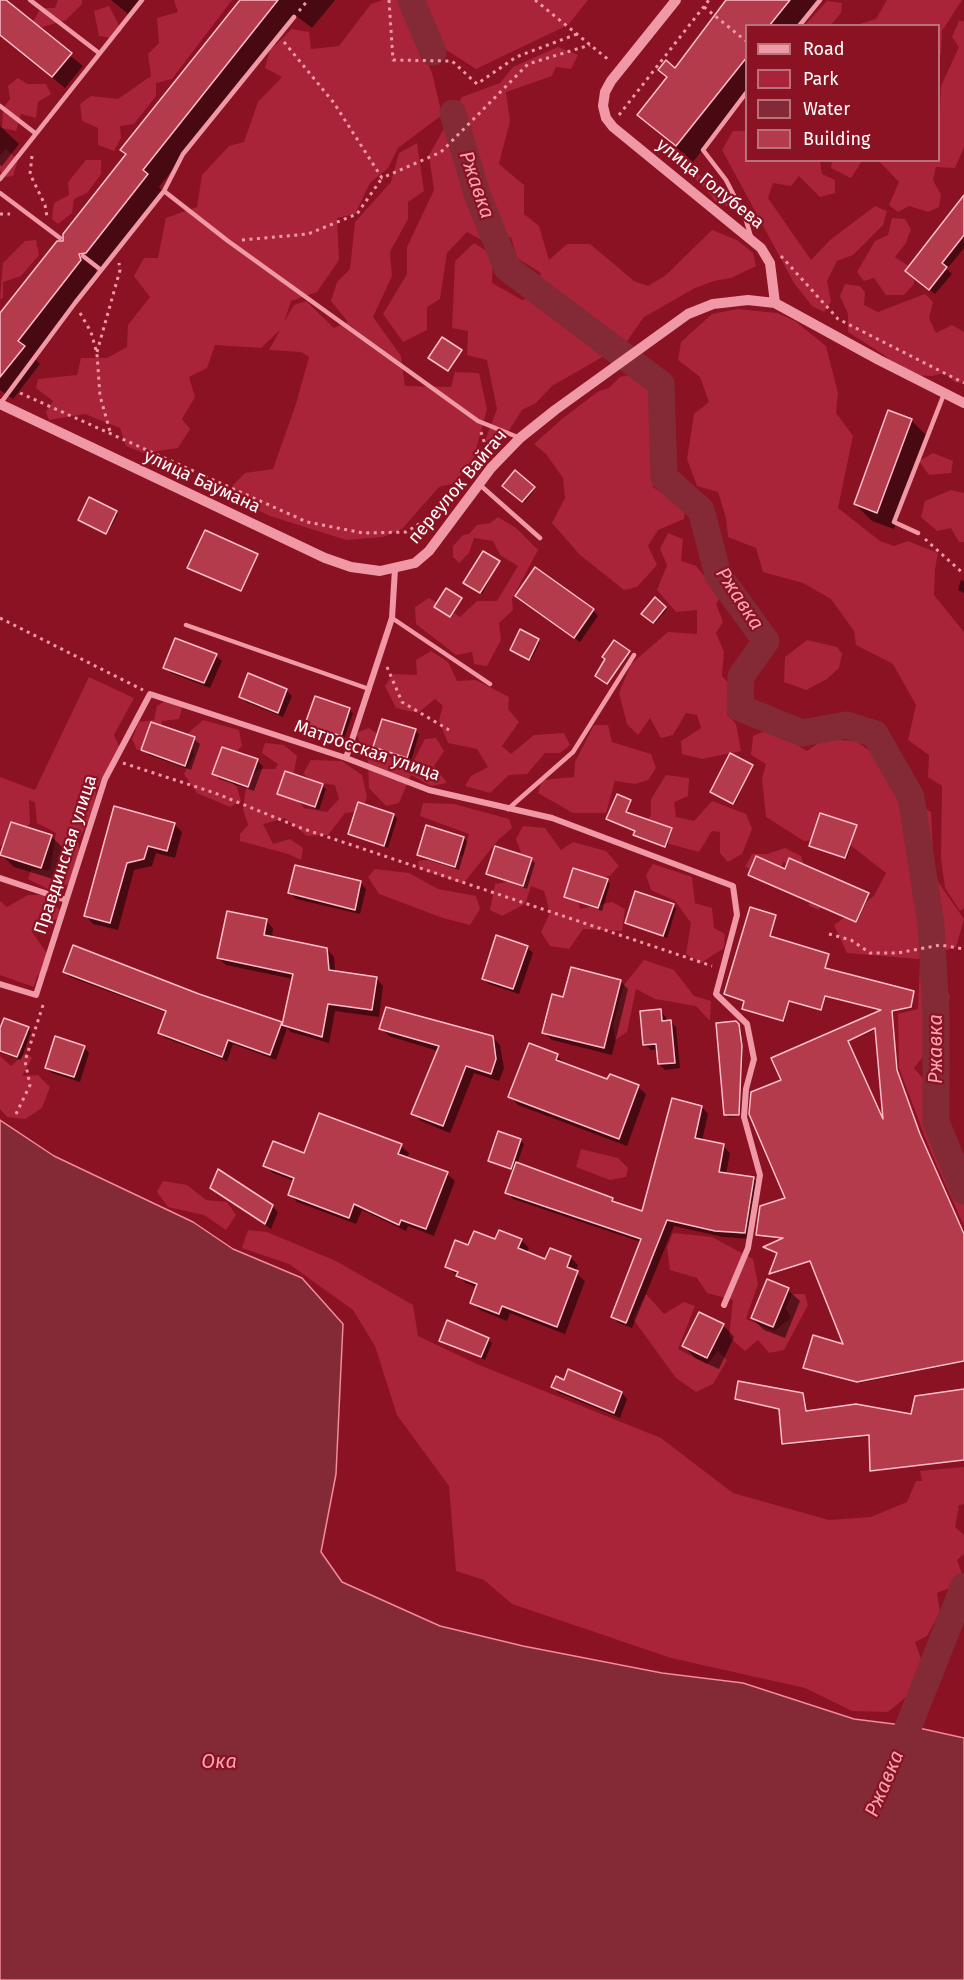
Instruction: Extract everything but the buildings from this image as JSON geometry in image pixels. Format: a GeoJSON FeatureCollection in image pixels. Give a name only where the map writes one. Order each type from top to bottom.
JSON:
{"type":"FeatureCollection","features":[{"type":"Feature","properties":{"kind":"street"},"geometry":{"type":"LineString","coordinates":[[620,69],[676,0]]}},
{"type":"Feature","properties":{"kind":"street","name":"улица Голубева"},"geometry":{"type":"LineString","coordinates":[[620,69],[605,92],[603,106],[606,118],[613,127],[752,238],[770,263],[775,303]]}},
{"type":"Feature","properties":{"kind":"street","name":"переулок Вайгач"},"geometry":{"type":"LineString","coordinates":[[395,569],[415,562],[429,550],[491,468],[520,438],[579,391],[688,314],[713,304],[748,300],[775,303]]}},
{"type":"Feature","properties":{"kind":"street"},"geometry":{"type":"LineString","coordinates":[[775,303],[964,403]]}},
{"type":"Feature","properties":{"kind":"street","name":"улица Баумана"},"geometry":{"type":"LineString","coordinates":[[0,404],[325,558],[365,570],[395,569]]}},
{"type":"Feature","properties":{"kind":"street"},"geometry":{"type":"LineString","coordinates":[[346,758],[392,618],[395,569]]}},
{"type":"Feature","properties":{"kind":"street","name":"Матросская улица"},"geometry":{"type":"LineString","coordinates":[[150,694],[346,758],[429,790],[552,818],[733,886],[738,915],[723,970]]}},
{"type":"Feature","properties":{"kind":"street","name":"Правдинская улица"},"geometry":{"type":"LineString","coordinates":[[0,984],[36,995],[105,779],[150,694]]}},
{"type":"Feature","properties":{"kind":"street"},"geometry":{"type":"LineString","coordinates":[[0,878],[66,900]]}},
{"type":"Feature","properties":{"kind":"street"},"geometry":{"type":"LineString","coordinates":[[723,970],[716,994],[747,1024],[754,1059],[746,1089],[744,1117],[760,1175],[748,1248],[724,1305]]}},
{"type":"Feature","properties":{"kind":"lane"},"geometry":{"type":"LineString","coordinates":[[30,0],[99,53]]}},
{"type":"Feature","properties":{"kind":"lane"},"geometry":{"type":"LineString","coordinates":[[0,179],[142,0]]}},
{"type":"Feature","properties":{"kind":"lane"},"geometry":{"type":"LineString","coordinates":[[801,24],[820,0]]}},
{"type":"Feature","properties":{"kind":"lane"},"geometry":{"type":"LineString","coordinates":[[0,404],[75,303],[164,191],[183,154],[294,17]]}},
{"type":"Feature","properties":{"kind":"lane"},"geometry":{"type":"LineString","coordinates":[[745,96],[704,150],[726,180],[745,217],[752,238]]}},
{"type":"Feature","properties":{"kind":"lane"},"geometry":{"type":"LineString","coordinates":[[0,106],[35,133]]}},
{"type":"Feature","properties":{"kind":"lane"},"geometry":{"type":"LineString","coordinates":[[164,191],[228,241],[478,421],[520,438]]}},
{"type":"Feature","properties":{"kind":"lane"},"geometry":{"type":"LineString","coordinates":[[0,193],[60,238]]}},
{"type":"Feature","properties":{"kind":"lane"},"geometry":{"type":"LineString","coordinates":[[83,256],[101,270]]}},
{"type":"Feature","properties":{"kind":"lane"},"geometry":{"type":"LineString","coordinates":[[918,533],[894,522],[944,394]]}},
{"type":"Feature","properties":{"kind":"lane"},"geometry":{"type":"LineString","coordinates":[[478,484],[540,538]]}},
{"type":"Feature","properties":{"kind":"lane"},"geometry":{"type":"LineString","coordinates":[[392,618],[490,684]]}},
{"type":"Feature","properties":{"kind":"lane"},"geometry":{"type":"LineString","coordinates":[[186,625],[369,689]]}},
{"type":"Feature","properties":{"kind":"lane"},"geometry":{"type":"LineString","coordinates":[[508,808],[573,752],[634,655]]}},
{"type":"Feature","properties":{"kind":"path"},"geometry":{"type":"LineString","coordinates":[[294,17],[308,0]]}},
{"type":"Feature","properties":{"kind":"path"},"geometry":{"type":"LineString","coordinates":[[389,0],[393,60],[452,62],[477,84],[516,57],[577,34]]}},
{"type":"Feature","properties":{"kind":"path"},"geometry":{"type":"LineString","coordinates":[[535,0],[620,69]]}},
{"type":"Feature","properties":{"kind":"path"},"geometry":{"type":"LineString","coordinates":[[618,116],[709,0]]}},
{"type":"Feature","properties":{"kind":"path"},"geometry":{"type":"LineString","coordinates":[[704,7],[745,39]]}},
{"type":"Feature","properties":{"kind":"path"},"geometry":{"type":"LineString","coordinates":[[278,34],[334,103],[382,178]]}},
{"type":"Feature","properties":{"kind":"path"},"geometry":{"type":"LineString","coordinates":[[228,241],[308,234],[357,214],[382,178],[441,152],[528,63],[590,45]]}},
{"type":"Feature","properties":{"kind":"path"},"geometry":{"type":"LineString","coordinates":[[35,133],[30,174],[45,205],[49,228]]}},
{"type":"Feature","properties":{"kind":"path"},"geometry":{"type":"LineString","coordinates":[[776,250],[838,319],[964,383]]}},
{"type":"Feature","properties":{"kind":"path"},"geometry":{"type":"LineString","coordinates":[[97,354],[120,270],[116,252]]}},
{"type":"Feature","properties":{"kind":"path"},"geometry":{"type":"LineString","coordinates":[[75,303],[90,332],[97,354],[100,396],[111,435]]}},
{"type":"Feature","properties":{"kind":"path"},"geometry":{"type":"LineString","coordinates":[[10,388],[307,522],[363,532],[406,532],[432,516]]}},
{"type":"Feature","properties":{"kind":"path"},"geometry":{"type":"LineString","coordinates":[[478,421],[491,468]]}},
{"type":"Feature","properties":{"kind":"path"},"geometry":{"type":"LineString","coordinates":[[918,533],[964,574]]}},
{"type":"Feature","properties":{"kind":"path"},"geometry":{"type":"LineString","coordinates":[[0,618],[150,694]]}},
{"type":"Feature","properties":{"kind":"path"},"geometry":{"type":"LineString","coordinates":[[381,651],[402,702],[449,730]]}},
{"type":"Feature","properties":{"kind":"path"},"geometry":{"type":"LineString","coordinates":[[115,760],[214,793],[301,828],[723,970]]}},
{"type":"Feature","properties":{"kind":"path"},"geometry":{"type":"LineString","coordinates":[[829,934],[851,940],[870,953],[898,953],[939,945],[964,949]]}},
{"type":"Feature","properties":{"kind":"path"},"geometry":{"type":"LineString","coordinates":[[16,1114],[30,1085],[25,1061],[44,1002]]}},
{"type":"Feature","properties":{"kind":"green space"},"geometry":{"type":"Polygon","coordinates":[[[58,0],[82,0],[82,4],[66,20],[43,27],[32,23],[41,8],[55,8],[58,0]]]}},
{"type":"Feature","properties":{"kind":"green space"},"geometry":{"type":"Polygon","coordinates":[[[174,0],[232,0],[172,79],[156,83],[156,96],[134,124],[120,126],[121,138],[114,151],[98,145],[98,128],[82,121],[80,104],[91,96],[118,99],[151,76],[148,54],[159,43],[157,18],[178,12],[174,0]]]}},
{"type":"Feature","properties":{"kind":"green space"},"geometry":{"type":"Polygon","coordinates":[[[383,0],[402,0],[432,73],[442,115],[398,148],[388,168],[370,183],[355,214],[337,218],[339,260],[317,292],[291,301],[284,322],[294,305],[306,301],[334,328],[348,322],[331,301],[337,282],[350,269],[355,222],[391,182],[399,153],[417,143],[424,191],[408,202],[408,219],[390,252],[392,276],[373,317],[401,356],[405,386],[451,387],[455,372],[479,373],[487,409],[474,457],[455,483],[439,487],[402,529],[383,537],[346,540],[270,516],[230,497],[233,485],[245,473],[273,469],[296,404],[309,357],[301,352],[269,350],[280,330],[261,348],[215,345],[207,368],[189,377],[195,397],[182,419],[190,429],[178,448],[144,453],[126,446],[120,428],[85,414],[49,420],[46,412],[53,401],[36,388],[38,379],[77,375],[81,358],[107,358],[127,347],[128,325],[150,297],[134,276],[144,258],[158,258],[166,218],[197,207],[202,175],[229,146],[244,142],[258,102],[282,77],[265,68],[270,50],[292,29],[309,32],[311,49],[339,46],[371,4],[383,0]]]}},
{"type":"Feature","properties":{"kind":"green space"},"geometry":{"type":"Polygon","coordinates":[[[420,0],[588,0],[568,25],[476,69],[440,46],[420,0]]]}},
{"type":"Feature","properties":{"kind":"green space"},"geometry":{"type":"Polygon","coordinates":[[[887,0],[962,0],[942,31],[940,55],[940,24],[859,24],[876,19],[887,0]]]}},
{"type":"Feature","properties":{"kind":"green space"},"geometry":{"type":"Polygon","coordinates":[[[827,1],[842,3],[841,13],[832,24],[806,24],[827,1]]]}},
{"type":"Feature","properties":{"kind":"green space"},"geometry":{"type":"Polygon","coordinates":[[[109,6],[122,31],[112,38],[99,36],[94,11],[109,6]]]}},
{"type":"Feature","properties":{"kind":"green space"},"geometry":{"type":"Polygon","coordinates":[[[959,21],[964,21],[964,147],[955,168],[936,167],[933,180],[941,195],[939,207],[928,212],[909,206],[898,212],[889,205],[899,182],[880,162],[940,162],[941,86],[959,47],[952,37],[959,21]]]}},
{"type":"Feature","properties":{"kind":"green space"},"geometry":{"type":"Polygon","coordinates":[[[558,47],[578,55],[571,69],[556,67],[552,76],[506,92],[510,121],[499,164],[524,185],[524,214],[539,226],[549,260],[567,244],[590,244],[634,281],[648,286],[666,275],[712,230],[737,240],[753,253],[756,266],[731,278],[695,288],[644,317],[625,344],[552,386],[536,403],[522,410],[505,437],[485,441],[497,409],[487,360],[467,355],[468,331],[452,328],[455,261],[474,243],[493,255],[492,283],[522,300],[535,296],[541,273],[517,258],[511,237],[487,243],[467,232],[447,253],[440,299],[427,307],[427,330],[403,342],[383,314],[407,274],[407,247],[434,190],[429,155],[462,97],[500,83],[513,67],[558,47]]]}},
{"type":"Feature","properties":{"kind":"green space"},"geometry":{"type":"Polygon","coordinates":[[[18,78],[27,84],[46,84],[51,94],[38,102],[36,118],[21,114],[16,131],[2,128],[3,108],[10,99],[8,86],[18,78]]]}},
{"type":"Feature","properties":{"kind":"green space"},"geometry":{"type":"Polygon","coordinates":[[[733,131],[745,131],[745,162],[820,162],[822,174],[835,180],[835,193],[820,197],[799,176],[791,186],[773,183],[768,198],[811,260],[830,240],[875,206],[887,211],[883,225],[853,255],[837,261],[827,281],[831,302],[824,312],[812,306],[794,283],[722,150],[733,131]]]}},
{"type":"Feature","properties":{"kind":"green space"},"geometry":{"type":"Polygon","coordinates":[[[6,149],[18,160],[13,176],[5,177],[0,171],[0,155],[6,149]]]}},
{"type":"Feature","properties":{"kind":"green space"},"geometry":{"type":"Polygon","coordinates":[[[684,152],[698,174],[727,193],[729,207],[715,201],[703,186],[672,159],[684,152]]]}},
{"type":"Feature","properties":{"kind":"green space"},"geometry":{"type":"Polygon","coordinates":[[[86,160],[101,160],[101,174],[87,193],[74,199],[72,213],[58,224],[52,219],[54,203],[69,195],[68,182],[86,160]]]}},
{"type":"Feature","properties":{"kind":"green space"},"geometry":{"type":"Polygon","coordinates":[[[832,162],[861,162],[851,178],[831,168],[832,162]]]}},
{"type":"Feature","properties":{"kind":"green space"},"geometry":{"type":"Polygon","coordinates":[[[892,218],[905,219],[911,229],[906,243],[895,257],[915,270],[914,284],[904,295],[886,295],[874,278],[864,281],[857,272],[875,241],[888,235],[892,218]]]}},
{"type":"Feature","properties":{"kind":"green space"},"geometry":{"type":"Polygon","coordinates":[[[36,240],[39,255],[21,276],[3,282],[3,298],[0,299],[3,263],[25,241],[36,240]]]}},
{"type":"Feature","properties":{"kind":"green space"},"geometry":{"type":"Polygon","coordinates":[[[845,284],[860,286],[865,292],[864,305],[878,312],[925,294],[933,302],[929,318],[936,333],[952,325],[964,332],[964,382],[956,383],[944,373],[932,376],[905,375],[884,355],[848,332],[848,314],[840,296],[845,284]]]}},
{"type":"Feature","properties":{"kind":"green space"},"geometry":{"type":"Polygon","coordinates":[[[738,309],[777,313],[795,321],[826,346],[838,393],[836,413],[853,436],[838,508],[880,541],[894,546],[908,541],[938,553],[934,595],[964,632],[964,908],[960,911],[945,888],[941,859],[942,786],[928,777],[929,755],[908,740],[916,705],[893,664],[856,645],[854,631],[831,599],[803,583],[763,572],[756,548],[728,537],[726,518],[718,492],[697,486],[687,459],[694,414],[709,402],[700,377],[678,360],[681,342],[712,314],[738,309]]]}},
{"type":"Feature","properties":{"kind":"green space"},"geometry":{"type":"Polygon","coordinates":[[[649,370],[661,379],[653,398],[667,403],[674,413],[669,433],[657,439],[650,454],[653,487],[685,508],[684,519],[658,530],[648,546],[657,565],[637,587],[624,590],[580,555],[552,523],[565,498],[563,478],[546,454],[534,444],[563,418],[599,391],[609,388],[620,377],[649,370]]]}},
{"type":"Feature","properties":{"kind":"green space"},"geometry":{"type":"Polygon","coordinates":[[[933,453],[953,461],[951,473],[929,475],[919,461],[933,453]]]}},
{"type":"Feature","properties":{"kind":"green space"},"geometry":{"type":"Polygon","coordinates":[[[951,490],[964,493],[964,542],[959,542],[951,528],[937,531],[921,517],[925,501],[951,490]]]}},
{"type":"Feature","properties":{"kind":"green space"},"geometry":{"type":"Polygon","coordinates":[[[498,517],[516,528],[538,550],[512,599],[513,610],[499,623],[501,640],[487,666],[474,664],[472,652],[456,655],[416,624],[415,607],[429,598],[460,617],[477,601],[497,601],[518,566],[500,555],[493,541],[474,538],[469,553],[459,563],[453,557],[453,546],[477,525],[490,523],[498,517]]]}},
{"type":"Feature","properties":{"kind":"green space"},"geometry":{"type":"Polygon","coordinates":[[[668,533],[683,539],[681,561],[696,566],[721,596],[716,604],[723,622],[716,633],[724,652],[722,676],[730,685],[727,714],[736,724],[741,751],[702,759],[682,754],[681,741],[701,728],[697,715],[686,713],[673,735],[661,738],[650,718],[638,735],[627,724],[619,693],[631,664],[668,632],[697,634],[697,610],[676,612],[657,590],[667,565],[660,549],[668,533]]]}},
{"type":"Feature","properties":{"kind":"green space"},"geometry":{"type":"Polygon","coordinates":[[[807,640],[837,647],[842,654],[839,668],[827,679],[806,690],[784,682],[785,657],[807,640]]]}},
{"type":"Feature","properties":{"kind":"green space"},"geometry":{"type":"Polygon","coordinates":[[[431,651],[448,662],[457,681],[476,680],[509,697],[508,709],[519,722],[502,746],[511,754],[534,735],[564,733],[570,745],[560,753],[545,753],[527,774],[509,775],[490,793],[465,786],[471,776],[488,767],[477,749],[448,743],[439,720],[443,706],[435,699],[418,713],[396,708],[385,686],[393,674],[417,675],[416,660],[431,651]]]}},
{"type":"Feature","properties":{"kind":"green space"},"geometry":{"type":"Polygon","coordinates":[[[89,677],[134,698],[114,735],[119,746],[97,789],[91,817],[78,840],[81,863],[69,884],[52,891],[28,879],[31,870],[50,870],[56,833],[37,823],[35,802],[29,800],[30,823],[19,840],[0,846],[0,777],[35,790],[89,677]]]}},
{"type":"Feature","properties":{"kind":"green space"},"geometry":{"type":"Polygon","coordinates":[[[165,701],[182,708],[179,719],[162,721],[158,744],[137,750],[132,739],[139,722],[154,720],[157,706],[165,701]]]}},
{"type":"Feature","properties":{"kind":"green space"},"geometry":{"type":"Polygon","coordinates":[[[203,720],[239,730],[242,746],[217,770],[237,787],[241,801],[230,807],[197,793],[184,774],[194,755],[187,734],[203,720]]]}},
{"type":"Feature","properties":{"kind":"green space"},"geometry":{"type":"Polygon","coordinates":[[[594,725],[608,725],[612,742],[651,754],[656,768],[648,780],[635,784],[615,781],[606,813],[573,813],[538,793],[542,780],[574,777],[575,762],[594,725]]]}},
{"type":"Feature","properties":{"kind":"green space"},"geometry":{"type":"Polygon","coordinates":[[[369,728],[379,735],[387,756],[412,764],[425,739],[436,738],[444,751],[434,766],[447,783],[431,786],[411,775],[399,803],[386,806],[369,788],[368,761],[356,733],[369,728]]]}},
{"type":"Feature","properties":{"kind":"green space"},"geometry":{"type":"Polygon","coordinates":[[[769,729],[807,751],[824,739],[856,741],[881,759],[885,771],[908,781],[917,804],[931,812],[934,876],[964,919],[956,947],[918,959],[847,953],[834,925],[874,896],[886,873],[840,837],[804,841],[766,817],[762,778],[766,764],[751,755],[753,736],[769,729]]]}},
{"type":"Feature","properties":{"kind":"green space"},"geometry":{"type":"Polygon","coordinates":[[[265,743],[284,745],[297,756],[291,788],[304,808],[327,812],[339,799],[335,785],[314,782],[303,774],[311,760],[342,761],[362,775],[367,796],[362,811],[345,813],[328,835],[307,836],[285,818],[263,824],[273,844],[290,839],[303,848],[301,860],[288,854],[240,841],[240,834],[248,825],[243,809],[247,781],[259,769],[275,769],[278,764],[262,753],[265,743]]]}},
{"type":"Feature","properties":{"kind":"green space"},"geometry":{"type":"Polygon","coordinates":[[[666,775],[689,778],[688,796],[674,802],[676,817],[694,821],[712,801],[746,814],[752,829],[742,854],[728,862],[720,853],[720,832],[712,831],[699,852],[651,839],[642,827],[651,815],[651,799],[666,775]]]}},
{"type":"Feature","properties":{"kind":"green space"},"geometry":{"type":"Polygon","coordinates":[[[423,803],[454,804],[509,819],[512,828],[499,839],[463,884],[419,868],[418,861],[463,856],[469,834],[420,816],[423,803]]]}},
{"type":"Feature","properties":{"kind":"green space"},"geometry":{"type":"Polygon","coordinates":[[[523,826],[545,828],[561,850],[573,842],[606,851],[619,866],[610,876],[574,885],[580,909],[612,902],[625,909],[622,931],[583,929],[569,949],[550,946],[541,932],[550,913],[544,891],[531,886],[525,904],[502,916],[490,910],[495,884],[530,878],[516,839],[523,826]]]}},
{"type":"Feature","properties":{"kind":"green space"},"geometry":{"type":"Polygon","coordinates":[[[785,848],[801,856],[805,869],[826,892],[819,910],[809,906],[810,888],[793,866],[783,862],[778,878],[745,867],[752,854],[767,854],[785,848]]]}},
{"type":"Feature","properties":{"kind":"green space"},"geometry":{"type":"Polygon","coordinates":[[[653,864],[692,877],[695,903],[712,908],[714,928],[725,934],[724,948],[701,963],[686,954],[691,923],[675,901],[651,890],[646,875],[653,864]]]}},
{"type":"Feature","properties":{"kind":"green space"},"geometry":{"type":"Polygon","coordinates":[[[375,869],[409,873],[438,889],[476,896],[480,909],[470,925],[443,918],[379,894],[368,877],[375,869]]]}},
{"type":"Feature","properties":{"kind":"green space"},"geometry":{"type":"Polygon","coordinates":[[[28,895],[46,895],[64,915],[32,932],[51,959],[48,971],[37,976],[34,987],[0,975],[0,901],[7,907],[28,895]]]}},
{"type":"Feature","properties":{"kind":"green space"},"geometry":{"type":"Polygon","coordinates":[[[938,956],[944,964],[940,985],[947,989],[950,997],[942,1019],[931,1024],[929,1049],[914,1068],[925,1081],[924,1104],[948,1117],[946,1133],[964,1167],[964,1226],[930,1150],[899,1068],[898,1014],[918,1009],[920,961],[938,956]]]}},
{"type":"Feature","properties":{"kind":"green space"},"geometry":{"type":"Polygon","coordinates":[[[644,960],[674,970],[694,996],[711,1001],[710,1021],[696,1006],[655,999],[636,989],[627,1032],[615,1040],[613,1025],[624,985],[644,960]]]}},
{"type":"Feature","properties":{"kind":"green space"},"geometry":{"type":"Polygon","coordinates":[[[26,1053],[32,1058],[22,1076],[38,1075],[50,1087],[42,1108],[25,1119],[7,1117],[0,1109],[0,1056],[11,1066],[26,1053]]]}},
{"type":"Feature","properties":{"kind":"green space"},"geometry":{"type":"Polygon","coordinates":[[[581,1149],[618,1158],[628,1168],[626,1177],[610,1180],[576,1167],[581,1149]]]}},
{"type":"Feature","properties":{"kind":"green space"},"geometry":{"type":"Polygon","coordinates":[[[163,1181],[187,1185],[206,1200],[227,1202],[236,1215],[226,1230],[204,1215],[168,1207],[157,1192],[163,1181]]]}},
{"type":"Feature","properties":{"kind":"green space"},"geometry":{"type":"Polygon","coordinates":[[[248,1230],[267,1232],[336,1261],[413,1305],[418,1336],[477,1364],[661,1438],[733,1493],[829,1520],[871,1517],[907,1502],[916,1481],[922,1481],[920,1471],[964,1467],[964,1504],[959,1505],[955,1527],[964,1535],[964,1554],[957,1560],[962,1574],[957,1585],[937,1593],[940,1612],[927,1636],[915,1642],[921,1659],[911,1693],[888,1712],[852,1711],[805,1688],[671,1658],[512,1604],[484,1580],[456,1571],[449,1486],[397,1415],[375,1346],[353,1310],[289,1264],[242,1248],[248,1230]]]}},
{"type":"Feature","properties":{"kind":"green space"},"geometry":{"type":"Polygon","coordinates":[[[673,1233],[712,1237],[753,1259],[758,1284],[746,1319],[774,1331],[791,1318],[786,1308],[792,1294],[805,1294],[808,1305],[784,1350],[769,1353],[758,1340],[745,1351],[729,1337],[733,1300],[707,1293],[697,1278],[670,1270],[667,1247],[673,1233]]]}},
{"type":"Feature","properties":{"kind":"green space"},"geometry":{"type":"Polygon","coordinates":[[[646,1294],[664,1314],[684,1302],[695,1306],[678,1349],[707,1364],[718,1351],[727,1360],[713,1384],[696,1392],[676,1378],[633,1319],[646,1294]]]}},
{"type":"Feature","properties":{"kind":"water","name":"Ока"},"geometry":{"type":"Polygon","coordinates":[[[0,1120],[54,1156],[193,1222],[233,1249],[302,1278],[343,1324],[336,1474],[321,1552],[342,1582],[440,1626],[523,1646],[662,1673],[743,1683],[854,1719],[910,1726],[964,1738],[964,1980],[0,1980],[0,1120]]]}},
{"type":"Feature","properties":{"kind":"waterway"},"geometry":{"type":"LineString","coordinates":[[411,0],[433,52]]}},
{"type":"Feature","properties":{"kind":"waterway","name":"Ржавка"},"geometry":{"type":"LineString","coordinates":[[453,113],[477,194],[507,268],[661,384],[664,477],[701,510],[718,575],[766,641],[741,676],[740,708],[802,733],[846,725],[875,734],[911,797],[931,925],[936,1013],[936,1122],[964,1191]]}},
{"type":"Feature","properties":{"kind":"waterway","name":"Ржавка"},"geometry":{"type":"LineString","coordinates":[[896,1758],[964,1586]]}}]}
